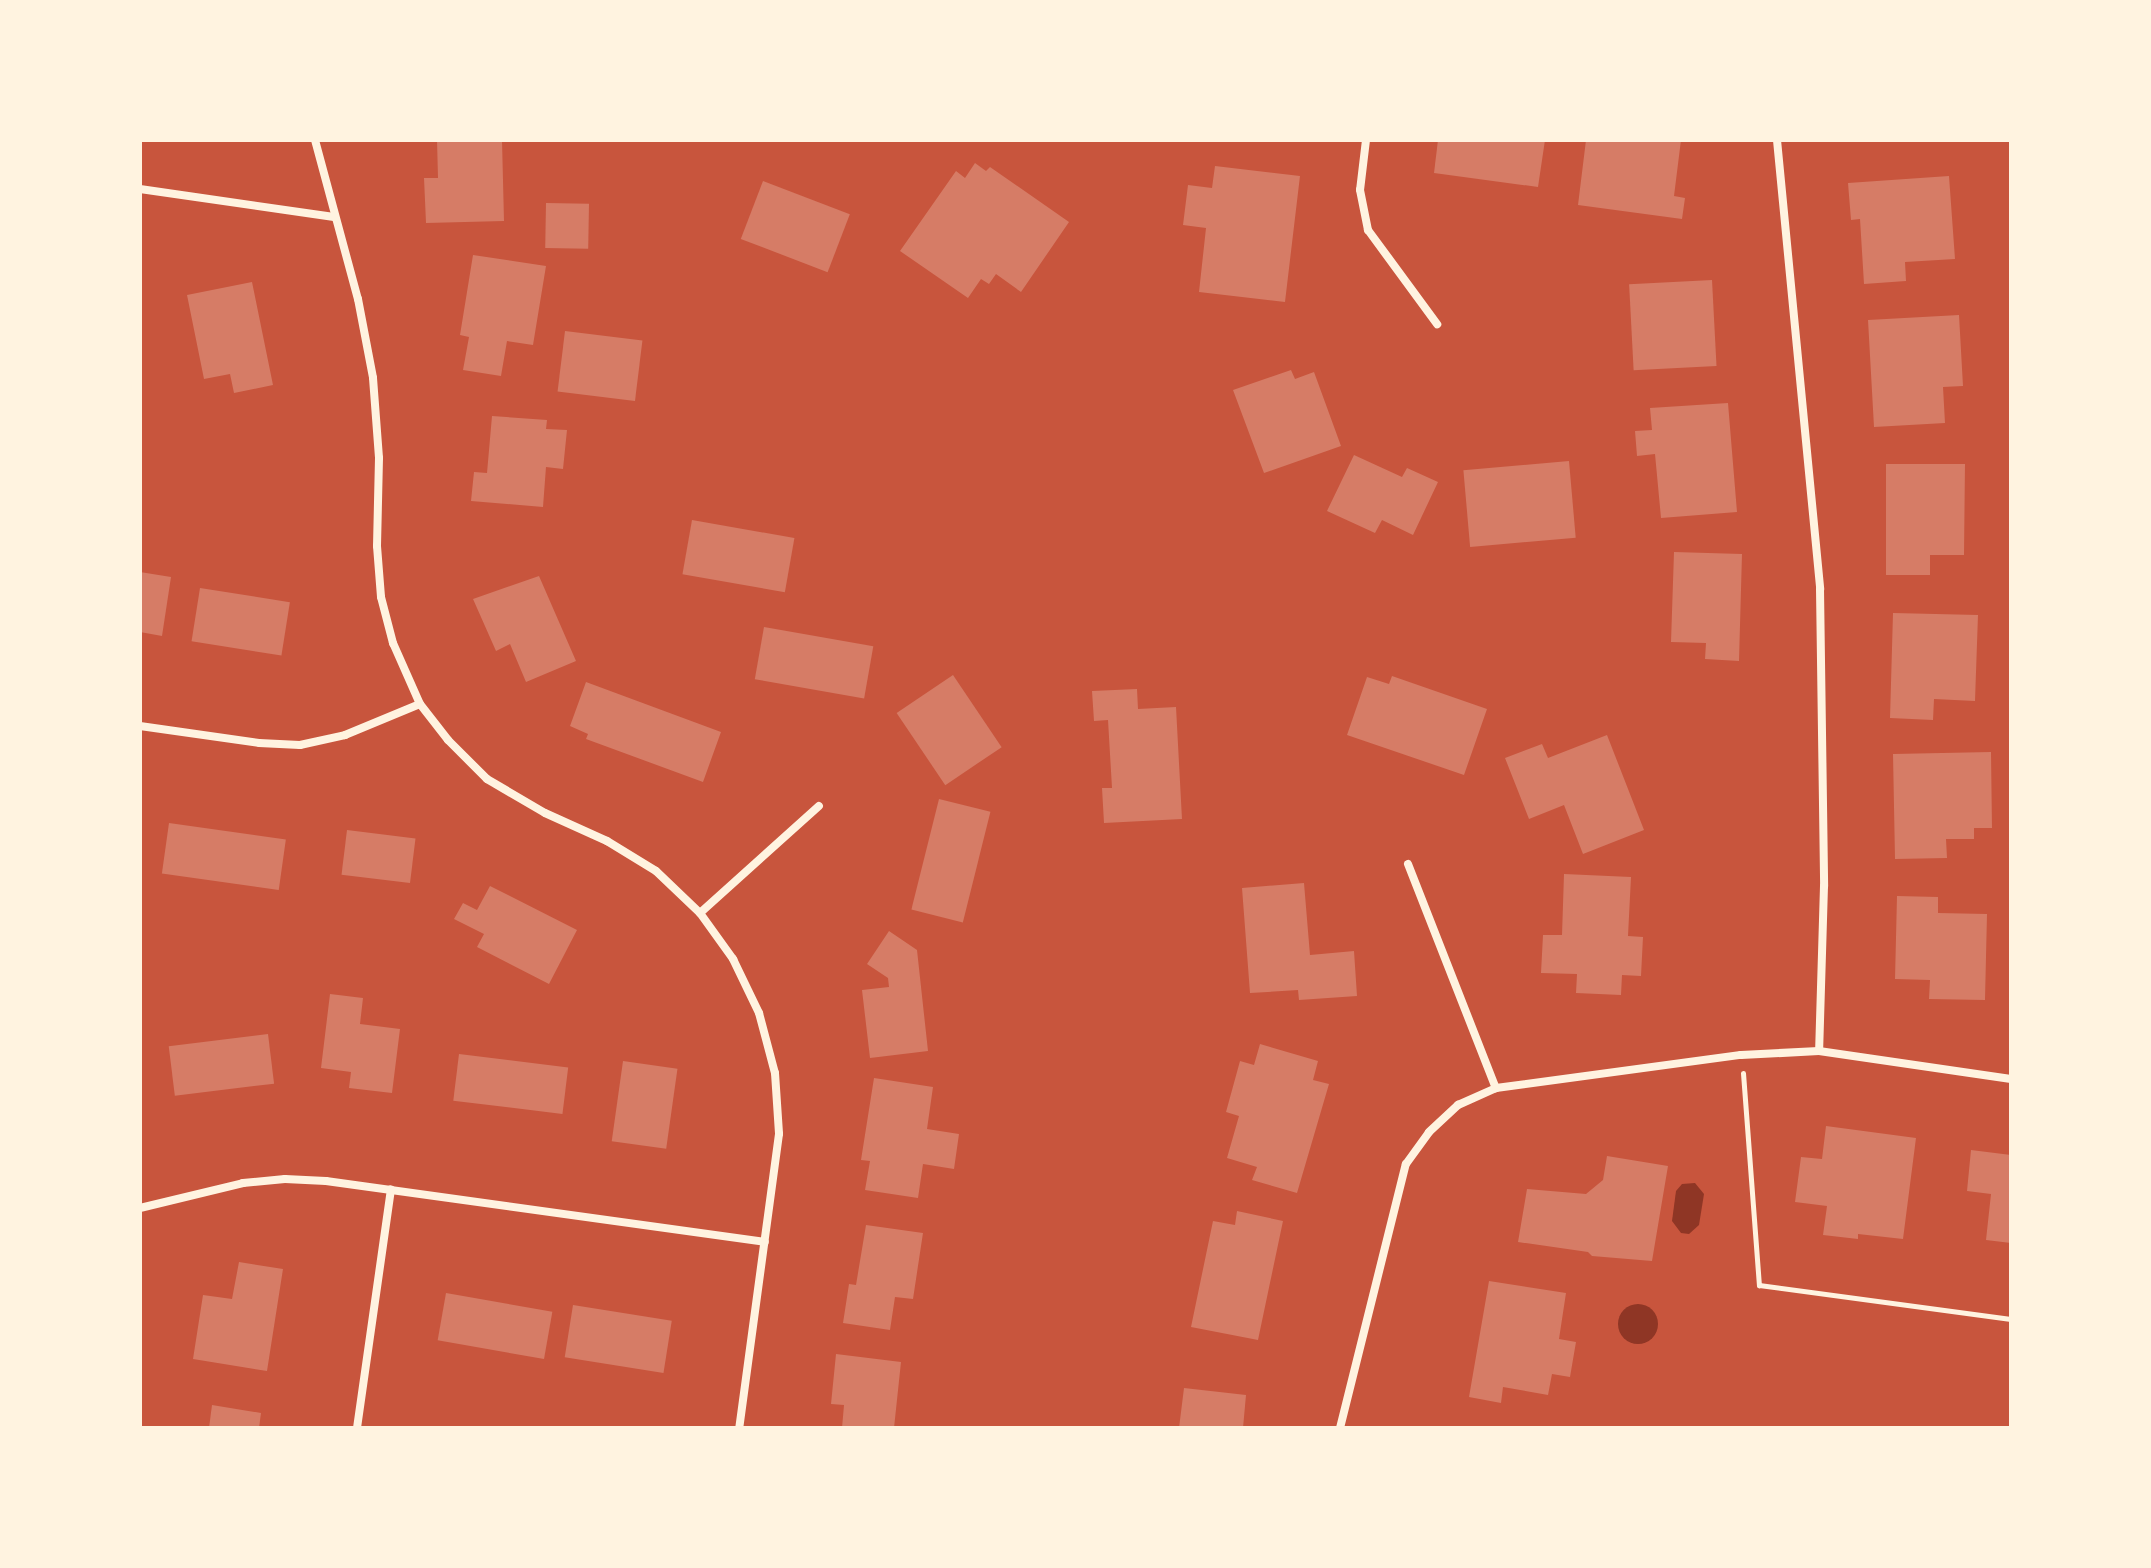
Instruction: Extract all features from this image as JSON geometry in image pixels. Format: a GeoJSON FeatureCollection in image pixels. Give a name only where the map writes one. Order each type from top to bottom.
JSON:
{"type":"FeatureCollection","features":[{"type":"Feature","properties":{"kind":"street"},"geometry":{"type":"LineString","coordinates":[[315,140],[358,299],[373,378],[379,458],[377,546],[381,597],[393,643],[420,704],[448,740],[487,779],[545,813],[607,841],[656,871],[700,913],[733,959],[759,1013],[775,1073],[779,1134],[739,1428]]}},
{"type":"Feature","properties":{"kind":"street"},"geometry":{"type":"LineString","coordinates":[[1366,140],[1360,190],[1368,230],[1437,324]]}},
{"type":"Feature","properties":{"kind":"street"},"geometry":{"type":"LineString","coordinates":[[1777,140],[1819,579],[1824,886],[1819,1051]]}},
{"type":"Feature","properties":{"kind":"street"},"geometry":{"type":"LineString","coordinates":[[140,189],[334,217]]}},
{"type":"Feature","properties":{"kind":"street"},"geometry":{"type":"LineString","coordinates":[[140,726],[259,743],[300,745],[345,735],[420,704]]}},
{"type":"Feature","properties":{"kind":"street"},"geometry":{"type":"LineString","coordinates":[[700,913],[819,806]]}},
{"type":"Feature","properties":{"kind":"street"},"geometry":{"type":"LineString","coordinates":[[1408,864],[1496,1088]]}},
{"type":"Feature","properties":{"kind":"street"},"geometry":{"type":"LineString","coordinates":[[1340,1428],[1406,1164],[1429,1132],[1458,1105],[1496,1088],[1741,1055],[1819,1051],[2011,1079]]}},
{"type":"Feature","properties":{"kind":"street"},"geometry":{"type":"LineString","coordinates":[[140,1208],[243,1183],[285,1179],[391,1189],[765,1242]]}},
{"type":"Feature","properties":{"kind":"street"},"geometry":{"type":"LineString","coordinates":[[357,1428],[391,1189]]}},
{"type":"Feature","properties":{"kind":"path"},"geometry":{"type":"LineString","coordinates":[[1741,1055],[1759,1285],[2011,1319]]}},
{"type":"Feature","properties":{"kind":"shaded area"},"geometry":{"type":"Polygon","coordinates":[[[1695,1183],[1704,1194],[1699,1225],[1689,1234],[1681,1233],[1672,1221],[1676,1191],[1682,1184],[1695,1183]]]}},
{"type":"Feature","properties":{"kind":"shaded area"},"geometry":{"type":"Polygon","coordinates":[[[1638,1304],[1652,1310],[1658,1324],[1652,1338],[1638,1344],[1624,1338],[1618,1324],[1624,1310],[1638,1304]]]}},
{"type":"Feature","properties":{"kind":"building"},"geometry":{"type":"Polygon","coordinates":[[[437,140],[502,140],[504,221],[426,223],[424,178],[438,178],[437,140]]]}},
{"type":"Feature","properties":{"kind":"building"},"geometry":{"type":"Polygon","coordinates":[[[1438,140],[1545,140],[1538,187],[1434,173],[1438,140]]]}},
{"type":"Feature","properties":{"kind":"building"},"geometry":{"type":"Polygon","coordinates":[[[1586,140],[1681,140],[1674,196],[1685,198],[1682,219],[1578,205],[1586,140]]]}},
{"type":"Feature","properties":{"kind":"building"},"geometry":{"type":"Polygon","coordinates":[[[975,163],[986,171],[990,167],[1069,222],[1021,292],[996,274],[989,284],[981,279],[968,298],[900,251],[956,171],[965,178],[975,163]]]}},
{"type":"Feature","properties":{"kind":"building"},"geometry":{"type":"Polygon","coordinates":[[[1215,166],[1300,176],[1285,302],[1199,292],[1206,228],[1183,225],[1188,185],[1212,188],[1215,166]]]}},
{"type":"Feature","properties":{"kind":"building"},"geometry":{"type":"Polygon","coordinates":[[[1949,176],[1955,259],[1905,262],[1906,281],[1864,284],[1860,219],[1851,220],[1848,183],[1949,176]]]}},
{"type":"Feature","properties":{"kind":"building"},"geometry":{"type":"Polygon","coordinates":[[[763,181],[850,214],[828,272],[741,239],[763,181]]]}},
{"type":"Feature","properties":{"kind":"building"},"geometry":{"type":"Polygon","coordinates":[[[546,203],[589,204],[588,249],[545,248],[546,203]]]}},
{"type":"Feature","properties":{"kind":"building"},"geometry":{"type":"Polygon","coordinates":[[[473,255],[546,266],[533,345],[507,341],[501,376],[463,370],[469,337],[460,335],[473,255]]]}},
{"type":"Feature","properties":{"kind":"building"},"geometry":{"type":"Polygon","coordinates":[[[1712,280],[1717,366],[1634,370],[1629,284],[1712,280]]]}},
{"type":"Feature","properties":{"kind":"building"},"geometry":{"type":"Polygon","coordinates":[[[252,282],[273,385],[234,393],[230,374],[204,379],[187,295],[252,282]]]}},
{"type":"Feature","properties":{"kind":"building"},"geometry":{"type":"Polygon","coordinates":[[[1959,315],[1963,386],[1943,387],[1945,423],[1874,427],[1868,320],[1959,315]]]}},
{"type":"Feature","properties":{"kind":"building"},"geometry":{"type":"Polygon","coordinates":[[[565,331],[642,341],[635,401],[558,392],[565,331]]]}},
{"type":"Feature","properties":{"kind":"building"},"geometry":{"type":"Polygon","coordinates":[[[1291,370],[1295,379],[1314,372],[1341,446],[1264,473],[1233,390],[1291,370]]]}},
{"type":"Feature","properties":{"kind":"building"},"geometry":{"type":"Polygon","coordinates":[[[1728,403],[1737,512],[1661,518],[1655,454],[1637,456],[1635,431],[1652,430],[1650,408],[1728,403]]]}},
{"type":"Feature","properties":{"kind":"building"},"geometry":{"type":"Polygon","coordinates":[[[492,416],[547,420],[546,429],[567,430],[563,469],[546,467],[543,507],[471,501],[474,472],[487,473],[492,416]]]}},
{"type":"Feature","properties":{"kind":"building"},"geometry":{"type":"Polygon","coordinates":[[[1354,455],[1402,477],[1407,468],[1438,482],[1413,535],[1382,520],[1375,533],[1327,511],[1354,455]]]}},
{"type":"Feature","properties":{"kind":"building"},"geometry":{"type":"Polygon","coordinates":[[[1569,461],[1576,538],[1470,547],[1463,470],[1569,461]]]}},
{"type":"Feature","properties":{"kind":"building"},"geometry":{"type":"Polygon","coordinates":[[[1886,464],[1965,464],[1964,555],[1930,555],[1930,575],[1886,575],[1886,464]]]}},
{"type":"Feature","properties":{"kind":"building"},"geometry":{"type":"Polygon","coordinates":[[[692,520],[794,538],[785,592],[682,574],[692,520]]]}},
{"type":"Feature","properties":{"kind":"building"},"geometry":{"type":"Polygon","coordinates":[[[1674,552],[1742,554],[1739,661],[1705,659],[1706,643],[1671,642],[1674,552]]]}},
{"type":"Feature","properties":{"kind":"building"},"geometry":{"type":"Polygon","coordinates":[[[140,572],[171,577],[162,636],[140,632],[140,572]]]}},
{"type":"Feature","properties":{"kind":"building"},"geometry":{"type":"Polygon","coordinates":[[[539,576],[576,661],[526,682],[510,644],[496,651],[473,599],[539,576]]]}},
{"type":"Feature","properties":{"kind":"building"},"geometry":{"type":"Polygon","coordinates":[[[200,588],[290,602],[281,656],[192,641],[200,588]]]}},
{"type":"Feature","properties":{"kind":"building"},"geometry":{"type":"Polygon","coordinates":[[[1893,613],[1978,615],[1975,701],[1934,699],[1933,720],[1890,718],[1893,613]]]}},
{"type":"Feature","properties":{"kind":"building"},"geometry":{"type":"Polygon","coordinates":[[[764,627],[873,646],[864,698],[755,679],[764,627]]]}},
{"type":"Feature","properties":{"kind":"building"},"geometry":{"type":"Polygon","coordinates":[[[953,675],[1002,747],[945,785],[897,713],[953,675]]]}},
{"type":"Feature","properties":{"kind":"building"},"geometry":{"type":"Polygon","coordinates":[[[1392,676],[1487,709],[1464,775],[1347,735],[1367,677],[1389,684],[1392,676]]]}},
{"type":"Feature","properties":{"kind":"building"},"geometry":{"type":"Polygon","coordinates":[[[586,682],[721,732],[703,782],[586,739],[588,734],[570,726],[586,682]]]}},
{"type":"Feature","properties":{"kind":"building"},"geometry":{"type":"Polygon","coordinates":[[[1137,689],[1138,709],[1176,707],[1182,819],[1104,823],[1102,788],[1112,788],[1108,720],[1094,721],[1092,691],[1137,689]]]}},
{"type":"Feature","properties":{"kind":"building"},"geometry":{"type":"Polygon","coordinates":[[[1607,735],[1644,830],[1583,854],[1564,805],[1529,819],[1505,758],[1542,744],[1548,758],[1607,735]]]}},
{"type":"Feature","properties":{"kind":"building"},"geometry":{"type":"Polygon","coordinates":[[[1991,752],[1992,828],[1974,828],[1974,839],[1946,839],[1947,858],[1895,859],[1893,754],[1991,752]]]}},
{"type":"Feature","properties":{"kind":"building"},"geometry":{"type":"Polygon","coordinates":[[[939,799],[990,812],[963,922],[911,910],[939,799]]]}},
{"type":"Feature","properties":{"kind":"building"},"geometry":{"type":"Polygon","coordinates":[[[169,823],[286,839],[279,890],[162,874],[169,823]]]}},
{"type":"Feature","properties":{"kind":"building"},"geometry":{"type":"Polygon","coordinates":[[[347,830],[415,838],[410,883],[342,875],[347,830]]]}},
{"type":"Feature","properties":{"kind":"building"},"geometry":{"type":"Polygon","coordinates":[[[1564,874],[1631,877],[1628,936],[1643,937],[1641,976],[1622,975],[1621,995],[1576,993],[1577,974],[1541,973],[1543,935],[1562,935],[1564,874]]]}},
{"type":"Feature","properties":{"kind":"building"},"geometry":{"type":"Polygon","coordinates":[[[1304,883],[1310,955],[1354,951],[1357,996],[1299,1000],[1298,990],[1250,993],[1242,888],[1304,883]]]}},
{"type":"Feature","properties":{"kind":"building"},"geometry":{"type":"Polygon","coordinates":[[[490,886],[577,930],[549,984],[477,947],[484,934],[454,919],[463,903],[477,910],[490,886]]]}},
{"type":"Feature","properties":{"kind":"building"},"geometry":{"type":"Polygon","coordinates":[[[1897,896],[1938,897],[1938,913],[1987,914],[1985,1000],[1929,999],[1930,980],[1895,979],[1897,896]]]}},
{"type":"Feature","properties":{"kind":"building"},"geometry":{"type":"Polygon","coordinates":[[[889,931],[917,950],[928,1051],[870,1058],[862,990],[889,987],[888,978],[867,964],[889,931]]]}},
{"type":"Feature","properties":{"kind":"building"},"geometry":{"type":"Polygon","coordinates":[[[330,994],[363,998],[360,1024],[400,1029],[392,1093],[349,1088],[351,1072],[321,1068],[330,994]]]}},
{"type":"Feature","properties":{"kind":"building"},"geometry":{"type":"Polygon","coordinates":[[[268,1034],[274,1084],[175,1096],[169,1046],[268,1034]]]}},
{"type":"Feature","properties":{"kind":"building"},"geometry":{"type":"Polygon","coordinates":[[[1260,1044],[1318,1061],[1313,1080],[1329,1084],[1297,1193],[1252,1180],[1257,1167],[1227,1158],[1239,1116],[1226,1112],[1240,1061],[1254,1065],[1260,1044]]]}},
{"type":"Feature","properties":{"kind":"building"},"geometry":{"type":"Polygon","coordinates":[[[459,1054],[568,1067],[562,1114],[453,1101],[459,1054]]]}},
{"type":"Feature","properties":{"kind":"building"},"geometry":{"type":"Polygon","coordinates":[[[623,1061],[677,1069],[666,1149],[612,1141],[623,1061]]]}},
{"type":"Feature","properties":{"kind":"building"},"geometry":{"type":"Polygon","coordinates":[[[874,1078],[933,1087],[927,1129],[959,1134],[954,1169],[923,1164],[918,1198],[865,1190],[870,1161],[861,1160],[874,1078]]]}},
{"type":"Feature","properties":{"kind":"building"},"geometry":{"type":"Polygon","coordinates":[[[1826,1126],[1916,1138],[1903,1239],[1858,1234],[1858,1239],[1823,1235],[1827,1206],[1795,1202],[1801,1157],[1822,1159],[1826,1126]]]}},
{"type":"Feature","properties":{"kind":"building"},"geometry":{"type":"Polygon","coordinates":[[[1971,1150],[2011,1155],[2011,1243],[1986,1240],[1991,1194],[1967,1191],[1971,1150]]]}},
{"type":"Feature","properties":{"kind":"building"},"geometry":{"type":"Polygon","coordinates":[[[1607,1156],[1668,1166],[1652,1261],[1592,1256],[1588,1252],[1518,1242],[1527,1189],[1586,1194],[1603,1180],[1607,1156]]]}},
{"type":"Feature","properties":{"kind":"building"},"geometry":{"type":"Polygon","coordinates":[[[1237,1211],[1283,1221],[1258,1340],[1191,1327],[1213,1221],[1235,1225],[1237,1211]]]}},
{"type":"Feature","properties":{"kind":"building"},"geometry":{"type":"Polygon","coordinates":[[[866,1225],[923,1233],[913,1299],[895,1297],[890,1330],[843,1323],[849,1284],[856,1285],[866,1225]]]}},
{"type":"Feature","properties":{"kind":"building"},"geometry":{"type":"Polygon","coordinates":[[[239,1262],[283,1269],[267,1371],[193,1359],[203,1295],[232,1299],[239,1262]]]}},
{"type":"Feature","properties":{"kind":"building"},"geometry":{"type":"Polygon","coordinates":[[[1489,1281],[1566,1293],[1559,1339],[1576,1342],[1570,1377],[1552,1374],[1548,1395],[1503,1387],[1501,1403],[1469,1397],[1489,1281]]]}},
{"type":"Feature","properties":{"kind":"building"},"geometry":{"type":"Polygon","coordinates":[[[446,1293],[552,1312],[544,1359],[438,1340],[446,1293]]]}},
{"type":"Feature","properties":{"kind":"building"},"geometry":{"type":"Polygon","coordinates":[[[573,1305],[672,1321],[663,1373],[565,1357],[573,1305]]]}},
{"type":"Feature","properties":{"kind":"building"},"geometry":{"type":"Polygon","coordinates":[[[836,1354],[901,1362],[894,1428],[842,1428],[844,1405],[831,1404],[836,1354]]]}},
{"type":"Feature","properties":{"kind":"building"},"geometry":{"type":"Polygon","coordinates":[[[1184,1388],[1246,1395],[1243,1428],[1179,1428],[1184,1388]]]}},
{"type":"Feature","properties":{"kind":"building"},"geometry":{"type":"Polygon","coordinates":[[[212,1405],[261,1413],[259,1428],[209,1428],[212,1405]]]}}]}
